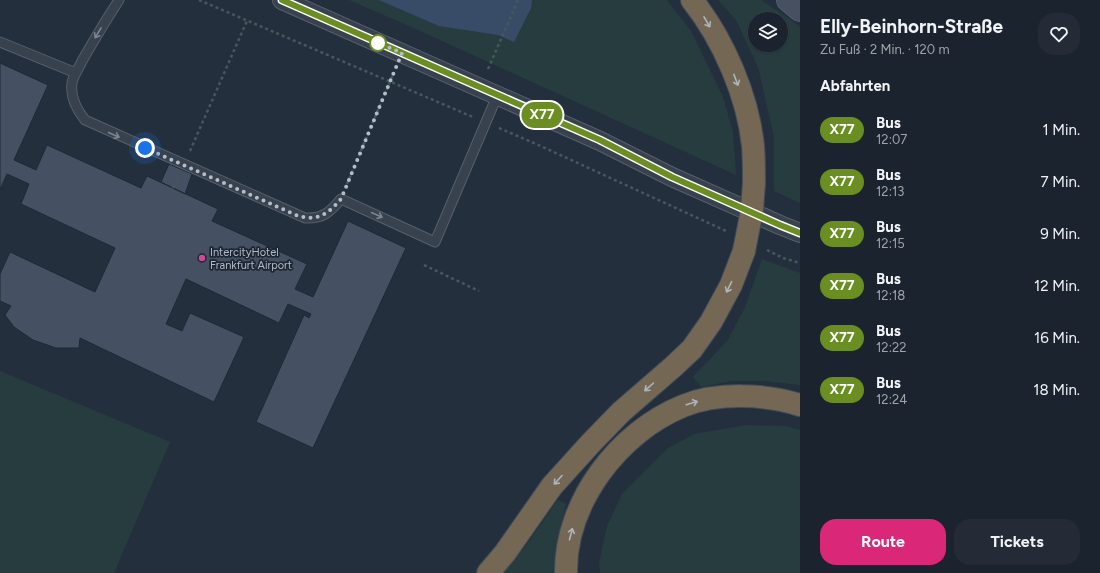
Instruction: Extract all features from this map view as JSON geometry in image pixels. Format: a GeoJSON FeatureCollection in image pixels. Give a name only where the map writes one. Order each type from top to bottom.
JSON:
{"type":"FeatureCollection","features":[{"type":"Feature","properties":{"kind":"highway"},"geometry":{"type":"LineString","coordinates":[[488,573],[506,554],[552,486],[590,444],[621,412],[674,366],[692,348],[711,322],[731,285],[744,251],[752,210],[754,183],[753,146],[747,115],[736,79],[720,44],[700,10],[692,0]]}},
{"type":"Feature","properties":{"kind":"highway"},"geometry":{"type":"LineString","coordinates":[[566,573],[570,536],[590,488],[602,469],[614,455],[648,426],[683,406],[711,399],[740,396],[772,399],[800,405]]}},
{"type":"Feature","properties":{"kind":"street"},"geometry":{"type":"LineString","coordinates":[[282,0],[497,96],[600,140],[672,177],[800,233]]}},
{"type":"Feature","properties":{"kind":"street"},"geometry":{"type":"LineString","coordinates":[[788,0],[800,10]]}},
{"type":"Feature","properties":{"kind":"lane"},"geometry":{"type":"LineString","coordinates":[[119,0],[98,32],[72,83],[74,103],[78,112],[85,120],[305,218],[322,216],[334,208],[341,199],[435,242],[497,96]]}},
{"type":"Feature","properties":{"kind":"lane"},"geometry":{"type":"LineString","coordinates":[[0,42],[76,73]]}},
{"type":"Feature","properties":{"kind":"path"},"geometry":{"type":"LineString","coordinates":[[480,88],[518,0]]}},
{"type":"Feature","properties":{"kind":"path"},"geometry":{"type":"LineString","coordinates":[[173,188],[247,21]]}},
{"type":"Feature","properties":{"kind":"path"},"geometry":{"type":"LineString","coordinates":[[341,199],[402,53]]}},
{"type":"Feature","properties":{"kind":"path"},"geometry":{"type":"LineString","coordinates":[[424,265],[479,291]]}},
{"type":"Feature","properties":{"kind":"green space"},"geometry":{"type":"Polygon","coordinates":[[[349,0],[667,0],[691,31],[723,97],[733,132],[736,175],[407,25],[349,0]]]}},
{"type":"Feature","properties":{"kind":"green space"},"geometry":{"type":"Polygon","coordinates":[[[718,0],[761,0],[779,12],[748,12],[748,46],[736,20],[718,0]]]}},
{"type":"Feature","properties":{"kind":"green space"},"geometry":{"type":"Polygon","coordinates":[[[788,18],[800,27],[800,203],[774,191],[774,137],[758,67],[751,52],[788,52],[788,18]]]}},
{"type":"Feature","properties":{"kind":"green space"},"geometry":{"type":"Polygon","coordinates":[[[762,259],[800,273],[800,385],[765,381],[731,381],[701,387],[693,377],[728,340],[745,307],[762,259]]]}},
{"type":"Feature","properties":{"kind":"green space"},"geometry":{"type":"Polygon","coordinates":[[[0,371],[170,442],[114,573],[0,573],[0,371]]]}},
{"type":"Feature","properties":{"kind":"green space"},"geometry":{"type":"Polygon","coordinates":[[[746,425],[785,426],[800,430],[800,573],[600,573],[599,563],[607,526],[622,494],[668,448],[694,434],[746,425]]]}},
{"type":"Feature","properties":{"kind":"green space"},"geometry":{"type":"Polygon","coordinates":[[[558,500],[566,504],[555,554],[554,573],[502,573],[525,547],[558,500]]]}},
{"type":"Feature","properties":{"kind":"water"},"geometry":{"type":"Polygon","coordinates":[[[379,0],[532,0],[531,8],[514,42],[498,35],[439,26],[379,0]]]}},
{"type":"Feature","properties":{"kind":"building","name":"IntercityHotel Frankfurt Airport"},"geometry":{"type":"Polygon","coordinates":[[[0,63],[48,85],[14,160],[36,170],[47,145],[141,188],[147,176],[218,209],[212,221],[307,264],[295,289],[313,297],[348,221],[406,248],[313,448],[256,422],[304,315],[309,318],[311,314],[288,304],[279,323],[186,279],[166,324],[182,331],[190,313],[244,337],[214,402],[80,338],[79,348],[56,348],[33,340],[14,327],[5,315],[11,306],[0,301],[0,274],[10,252],[95,292],[115,248],[21,204],[29,184],[7,174],[0,190],[0,63]]]}},
{"type":"Feature","properties":{"kind":"building"},"geometry":{"type":"Polygon","coordinates":[[[169,164],[192,174],[185,194],[161,182],[169,164]]]}},
{"type":"Feature","properties":{"kind":"bus line","name":"X77"},"geometry":{"type":"LineString","coordinates":[[282,0],[497,96],[600,140],[672,177],[800,233]]}},
{"type":"Feature","properties":{"kind":"place","name":"IntercityHotel Frankfurt Airport"},"geometry":{"type":"Point","coordinates":[202,258]}},
{"type":"Feature","properties":{"kind":"route"},"geometry":{"type":"LineString","coordinates":[[145,148],[296,215],[305,218],[322,216],[334,208],[341,199],[402,53],[378,43]]}}]}
